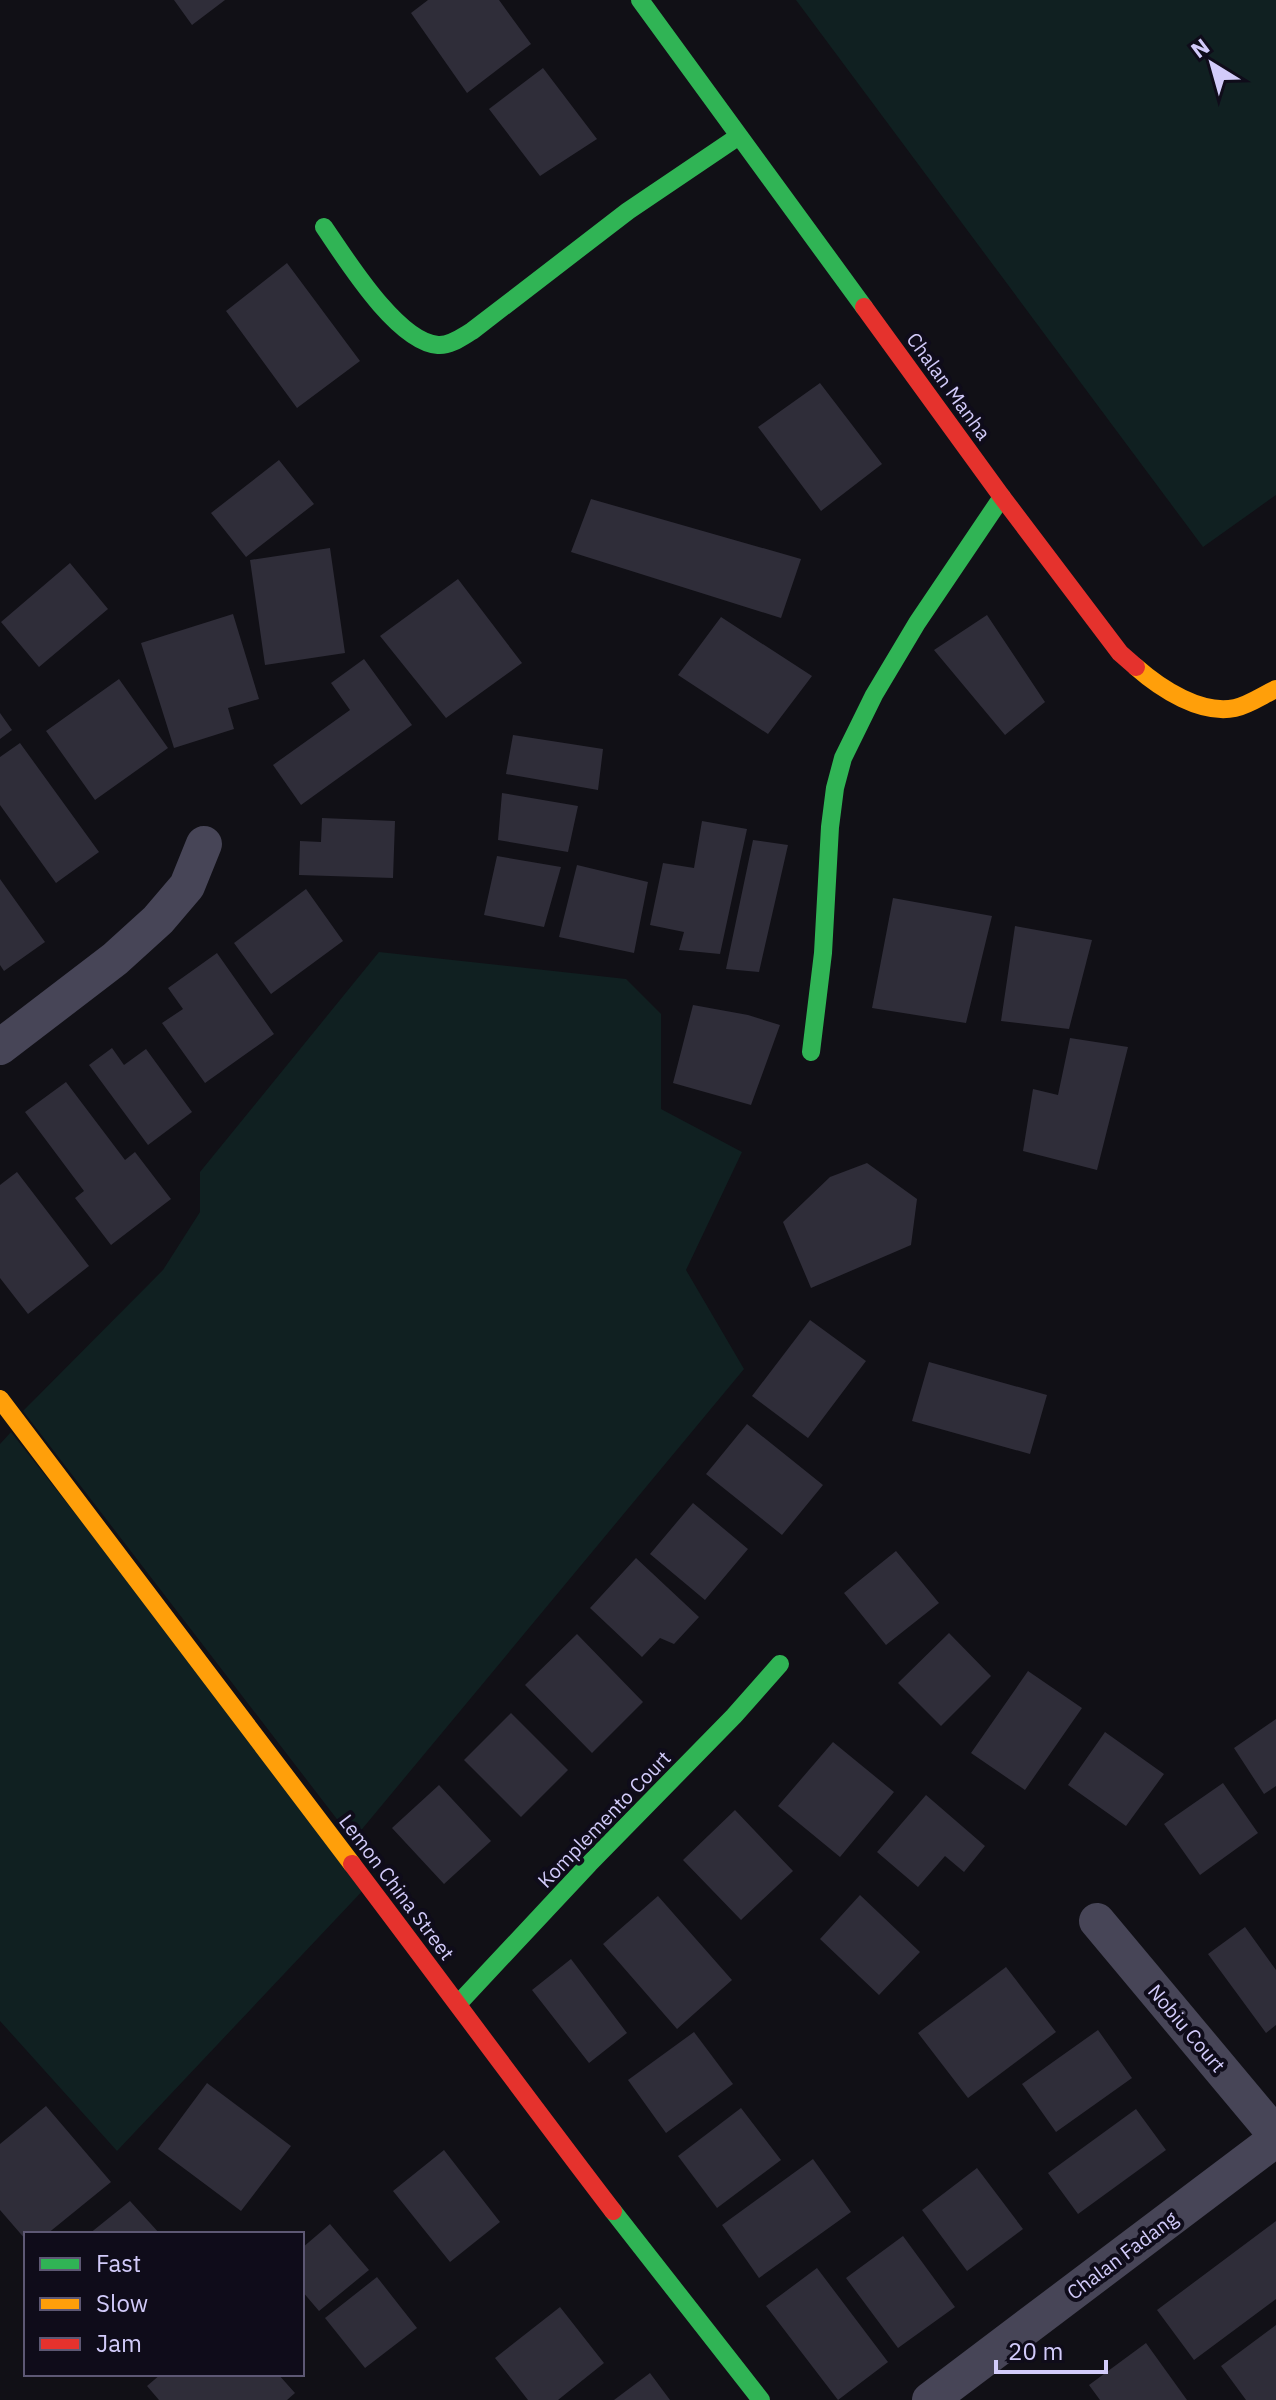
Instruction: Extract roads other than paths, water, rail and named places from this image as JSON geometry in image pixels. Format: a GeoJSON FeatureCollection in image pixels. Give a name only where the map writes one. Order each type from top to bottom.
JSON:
{"type":"FeatureCollection","features":[{"type":"Feature","properties":{"kind":"street","name":"Chalan Manha"},"geometry":{"type":"LineString","coordinates":[[640,0],[1002,497],[1120,653],[1146,676],[1185,700],[1218,709],[1237,708],[1276,689]]}},
{"type":"Feature","properties":{"kind":"street"},"geometry":{"type":"LineString","coordinates":[[324,227],[376,299],[397,322],[430,345],[448,344],[472,331],[628,211],[739,136]]}},
{"type":"Feature","properties":{"kind":"street"},"geometry":{"type":"LineString","coordinates":[[811,1052],[823,953],[830,827],[843,758],[874,695],[909,635],[1002,497]]}},
{"type":"Feature","properties":{"kind":"street"},"geometry":{"type":"LineString","coordinates":[[0,1047],[115,959],[158,920],[187,886],[204,844]]}},
{"type":"Feature","properties":{"kind":"street","name":"Lemon China Street"},"geometry":{"type":"LineString","coordinates":[[0,1399],[504,2069],[761,2400]]}},
{"type":"Feature","properties":{"kind":"street","name":"Komplemento Court"},"geometry":{"type":"LineString","coordinates":[[458,2004],[780,1664]]}},
{"type":"Feature","properties":{"kind":"street","name":"Nobiu Court"},"geometry":{"type":"LineString","coordinates":[[1097,1921],[1276,2137]]}},
{"type":"Feature","properties":{"kind":"street","name":"Chalan Fadang"},"geometry":{"type":"LineString","coordinates":[[930,2400],[1276,2137]]}}]}
